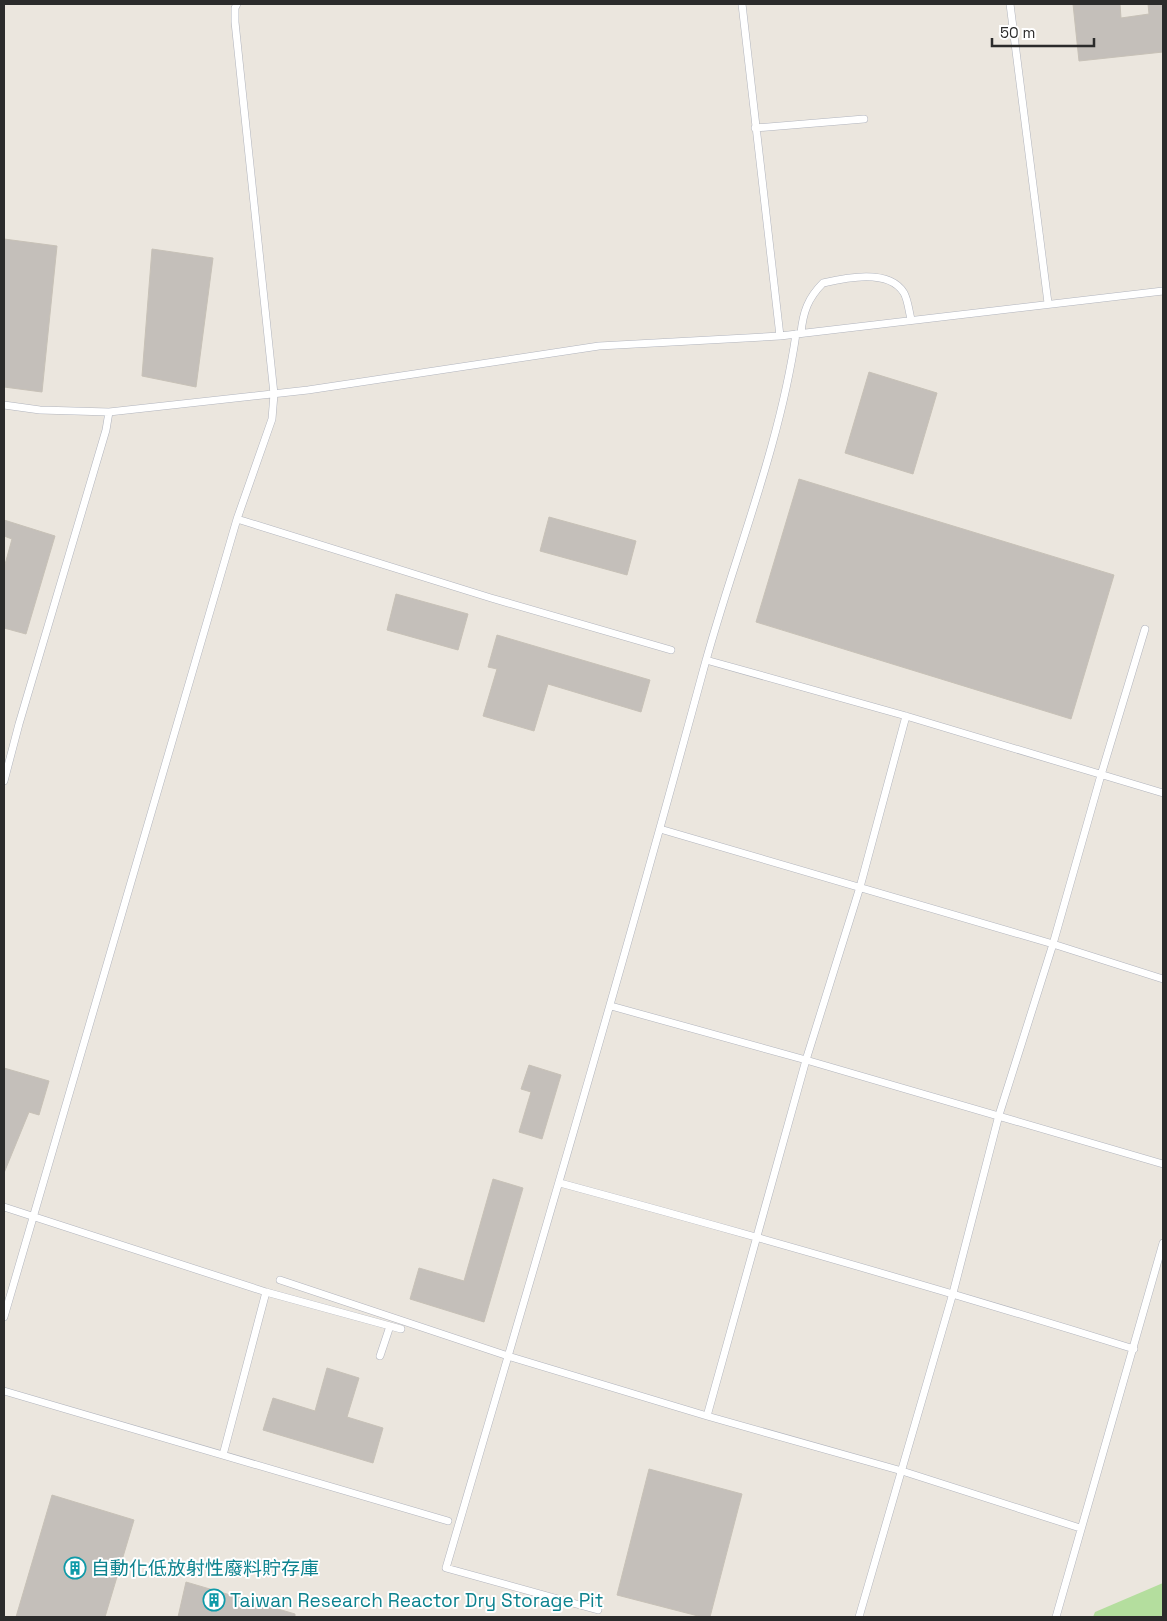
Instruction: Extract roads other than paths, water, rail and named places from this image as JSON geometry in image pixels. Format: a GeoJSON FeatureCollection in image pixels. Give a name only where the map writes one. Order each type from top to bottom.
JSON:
{"type":"FeatureCollection","features":[{"type":"Feature","properties":{"kind":"lane"},"geometry":{"type":"LineString","coordinates":[[4,1317],[32,1215],[237,519],[272,419],[274,394],[235,22],[235,8],[237,4]]}},
{"type":"Feature","properties":{"kind":"lane"},"geometry":{"type":"LineString","coordinates":[[742,4],[780,336]]}},
{"type":"Feature","properties":{"kind":"lane"},"geometry":{"type":"LineString","coordinates":[[1010,4],[1048,303]]}},
{"type":"Feature","properties":{"kind":"lane"},"geometry":{"type":"LineString","coordinates":[[755,128],[864,119]]}},
{"type":"Feature","properties":{"kind":"lane"},"geometry":{"type":"LineString","coordinates":[[598,1610],[446,1568],[611,1006],[706,660],[766,460],[803,314],[811,296],[823,282],[868,276],[889,281],[904,292],[911,320]]}},
{"type":"Feature","properties":{"kind":"lane"},"geometry":{"type":"LineString","coordinates":[[4,405],[40,410],[109,412],[274,394],[599,346],[780,336],[1048,303],[1163,291]]}},
{"type":"Feature","properties":{"kind":"lane"},"geometry":{"type":"LineString","coordinates":[[4,781],[18,724],[106,430],[109,412]]}},
{"type":"Feature","properties":{"kind":"lane"},"geometry":{"type":"LineString","coordinates":[[237,519],[491,598],[672,650]]}},
{"type":"Feature","properties":{"kind":"lane"},"geometry":{"type":"LineString","coordinates":[[859,1617],[953,1293],[999,1115],[1053,944],[1101,774],[1145,629]]}},
{"type":"Feature","properties":{"kind":"lane"},"geometry":{"type":"LineString","coordinates":[[706,660],[906,716],[1163,793]]}},
{"type":"Feature","properties":{"kind":"lane"},"geometry":{"type":"LineString","coordinates":[[707,1416],[806,1060],[860,887],[906,716]]}},
{"type":"Feature","properties":{"kind":"lane"},"geometry":{"type":"LineString","coordinates":[[660,830],[1053,944],[1163,979]]}},
{"type":"Feature","properties":{"kind":"lane"},"geometry":{"type":"LineString","coordinates":[[611,1006],[999,1115],[1163,1164]]}},
{"type":"Feature","properties":{"kind":"lane"},"geometry":{"type":"LineString","coordinates":[[560,1183],[757,1236],[953,1293],[1134,1349]]}},
{"type":"Feature","properties":{"kind":"lane"},"geometry":{"type":"LineString","coordinates":[[4,1208],[32,1215],[266,1292],[401,1329]]}},
{"type":"Feature","properties":{"kind":"lane"},"geometry":{"type":"LineString","coordinates":[[1056,1617],[1163,1243]]}},
{"type":"Feature","properties":{"kind":"lane"},"geometry":{"type":"LineString","coordinates":[[280,1280],[508,1356],[707,1416],[902,1471],[1080,1528]]}},
{"type":"Feature","properties":{"kind":"lane"},"geometry":{"type":"LineString","coordinates":[[223,1455],[266,1292]]}},
{"type":"Feature","properties":{"kind":"lane"},"geometry":{"type":"LineString","coordinates":[[380,1356],[390,1326]]}},
{"type":"Feature","properties":{"kind":"lane"},"geometry":{"type":"LineString","coordinates":[[4,1391],[448,1521]]}},
{"type":"Feature","properties":{"kind":"place","name":"自動化低放射性廢料貯存庫"},"geometry":{"type":"Point","coordinates":[75,1568]}},
{"type":"Feature","properties":{"kind":"place","name":"Taiwan Research Reactor Dry Storage Pit"},"geometry":{"type":"Point","coordinates":[214,1600]}}]}
